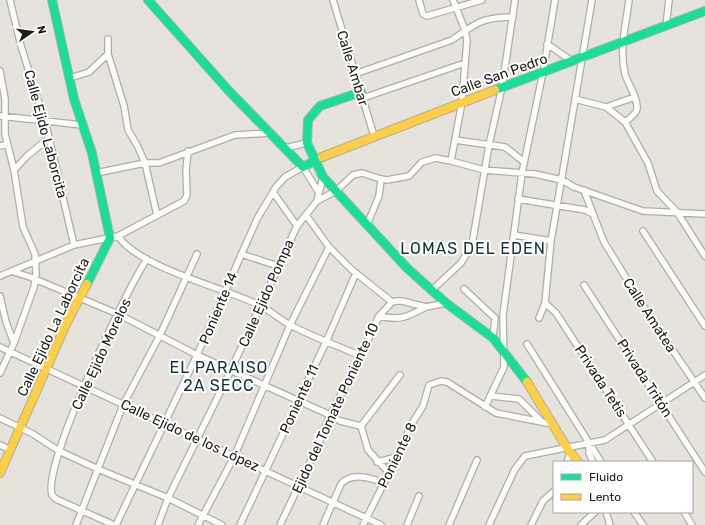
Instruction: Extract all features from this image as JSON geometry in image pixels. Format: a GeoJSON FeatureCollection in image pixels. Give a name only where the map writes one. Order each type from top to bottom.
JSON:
{"type":"FeatureCollection","features":[{"type":"Feature","properties":{"kind":"street","name":"Calle Ejido Laborcita"},"geometry":{"type":"LineString","coordinates":[[10,0],[21,46],[49,138],[74,245]]}},
{"type":"Feature","properties":{"kind":"street"},"geometry":{"type":"LineString","coordinates":[[52,0],[82,125],[92,153],[114,237],[147,259],[185,277],[261,306],[290,325],[359,356]]}},
{"type":"Feature","properties":{"kind":"street"},"geometry":{"type":"LineString","coordinates":[[148,0],[229,91],[303,167],[319,193]]}},
{"type":"Feature","properties":{"kind":"street","name":"Calle Ambar"},"geometry":{"type":"LineString","coordinates":[[333,0],[374,136]]}},
{"type":"Feature","properties":{"kind":"street"},"geometry":{"type":"LineString","coordinates":[[419,0],[423,14],[427,16],[478,0]]}},
{"type":"Feature","properties":{"kind":"street"},"geometry":{"type":"LineString","coordinates":[[451,161],[462,102],[467,40],[465,30],[453,0]]}},
{"type":"Feature","properties":{"kind":"street"},"geometry":{"type":"LineString","coordinates":[[432,290],[461,263],[472,245],[488,145],[502,88],[515,0]]}},
{"type":"Feature","properties":{"kind":"street"},"geometry":{"type":"LineString","coordinates":[[552,424],[496,413],[484,407],[491,396],[504,367],[502,350],[503,325],[508,271],[518,199],[524,162],[543,72],[555,0]]}},
{"type":"Feature","properties":{"kind":"street"},"geometry":{"type":"LineString","coordinates":[[539,318],[544,303],[556,207],[562,180],[592,0]]}},
{"type":"Feature","properties":{"kind":"street"},"geometry":{"type":"LineString","coordinates":[[625,122],[637,111],[635,97],[626,74],[623,42],[629,0]]}},
{"type":"Feature","properties":{"kind":"street"},"geometry":{"type":"LineString","coordinates":[[666,26],[669,0]]}},
{"type":"Feature","properties":{"kind":"street","name":"Calle San Pedro"},"geometry":{"type":"LineString","coordinates":[[303,167],[330,153],[705,11]]}},
{"type":"Feature","properties":{"kind":"street"},"geometry":{"type":"LineString","coordinates":[[355,74],[452,40],[465,30],[486,19],[513,17]]}},
{"type":"Feature","properties":{"kind":"street"},"geometry":{"type":"LineString","coordinates":[[108,39],[108,54],[124,106],[128,130],[145,163],[157,215]]}},
{"type":"Feature","properties":{"kind":"street"},"geometry":{"type":"LineString","coordinates":[[548,44],[572,61]]}},
{"type":"Feature","properties":{"kind":"street"},"geometry":{"type":"LineString","coordinates":[[70,78],[89,72],[108,54]]}},
{"type":"Feature","properties":{"kind":"street"},"geometry":{"type":"LineString","coordinates":[[465,63],[362,95],[327,103],[316,109],[308,120],[307,143],[317,161],[323,177],[407,268],[446,303],[493,338],[529,385],[568,450],[577,461]]}},
{"type":"Feature","properties":{"kind":"street"},"geometry":{"type":"LineString","coordinates":[[0,71],[6,99],[2,117],[14,170],[23,227],[33,248],[36,279],[11,351],[0,373]]}},
{"type":"Feature","properties":{"kind":"street"},"geometry":{"type":"LineString","coordinates":[[606,107],[635,97]]}},
{"type":"Feature","properties":{"kind":"street"},"geometry":{"type":"LineString","coordinates":[[575,99],[606,107],[625,122],[648,163],[656,191],[677,212],[705,256]]}},
{"type":"Feature","properties":{"kind":"street"},"geometry":{"type":"LineString","coordinates":[[2,117],[82,125]]}},
{"type":"Feature","properties":{"kind":"street"},"geometry":{"type":"LineString","coordinates":[[96,173],[145,163],[158,163],[235,135],[271,133]]}},
{"type":"Feature","properties":{"kind":"street"},"geometry":{"type":"LineString","coordinates":[[14,170],[27,156],[49,138]]}},
{"type":"Feature","properties":{"kind":"street"},"geometry":{"type":"LineString","coordinates":[[456,140],[505,147],[524,162]]}},
{"type":"Feature","properties":{"kind":"street"},"geometry":{"type":"LineString","coordinates":[[285,148],[307,143]]}},
{"type":"Feature","properties":{"kind":"street"},"geometry":{"type":"LineString","coordinates":[[0,146],[7,144]]}},
{"type":"Feature","properties":{"kind":"street"},"geometry":{"type":"LineString","coordinates":[[0,276],[74,245],[114,237],[184,201],[187,195],[186,170],[188,151]]}},
{"type":"Feature","properties":{"kind":"street"},"geometry":{"type":"LineString","coordinates":[[317,201],[336,191],[353,175],[362,173],[388,180],[409,176],[422,162],[431,158],[451,161],[484,170],[522,173],[562,180],[584,190],[643,211],[705,214]]}},
{"type":"Feature","properties":{"kind":"street","name":"Poniente 14"},"geometry":{"type":"LineString","coordinates":[[115,525],[165,424],[257,219],[273,192],[285,177],[303,167]]}},
{"type":"Feature","properties":{"kind":"street","name":"Calle Ejido Pompa"},"geometry":{"type":"LineString","coordinates":[[158,525],[168,498],[232,370],[297,226],[317,201],[323,177]]}},
{"type":"Feature","properties":{"kind":"street"},"geometry":{"type":"LineString","coordinates":[[367,225],[379,196],[381,179]]}},
{"type":"Feature","properties":{"kind":"street","name":"Calle Amatea"},"geometry":{"type":"LineString","coordinates":[[584,190],[604,242],[645,309],[705,398]]}},
{"type":"Feature","properties":{"kind":"street"},"geometry":{"type":"LineString","coordinates":[[273,192],[297,226]]}},
{"type":"Feature","properties":{"kind":"street"},"geometry":{"type":"LineString","coordinates":[[518,199],[556,207],[585,210],[593,214]]}},
{"type":"Feature","properties":{"kind":"street"},"geometry":{"type":"LineString","coordinates":[[306,216],[329,247],[356,273],[392,302],[402,301],[426,308]]}},
{"type":"Feature","properties":{"kind":"street"},"geometry":{"type":"LineString","coordinates":[[643,231],[705,326]]}},
{"type":"Feature","properties":{"kind":"street"},"geometry":{"type":"LineString","coordinates":[[514,235],[551,241]]}},
{"type":"Feature","properties":{"kind":"street","name":"Calle Ejido La Laborcita"},"geometry":{"type":"LineString","coordinates":[[0,473],[79,298],[114,237]]}},
{"type":"Feature","properties":{"kind":"street"},"geometry":{"type":"LineString","coordinates":[[198,525],[202,514],[234,457],[290,325],[329,247]]}},
{"type":"Feature","properties":{"kind":"street"},"geometry":{"type":"LineString","coordinates":[[76,525],[123,405],[160,335],[196,254]]}},
{"type":"Feature","properties":{"kind":"street"},"geometry":{"type":"LineString","coordinates":[[241,254],[278,266]]}},
{"type":"Feature","properties":{"kind":"street","name":"Calle Ejido Morelos"},"geometry":{"type":"LineString","coordinates":[[82,512],[52,495],[51,483],[59,450],[66,427],[118,314],[147,259]]}},
{"type":"Feature","properties":{"kind":"street"},"geometry":{"type":"LineString","coordinates":[[11,271],[36,279],[118,314],[197,355],[298,400],[330,415],[340,422],[361,426]]}},
{"type":"Feature","properties":{"kind":"street","name":"Poniente 11"},"geometry":{"type":"LineString","coordinates":[[240,525],[326,342],[356,273]]}},
{"type":"Feature","properties":{"kind":"street","name":"Privada Tritón"},"geometry":{"type":"LineString","coordinates":[[584,285],[662,402],[705,472]]}},
{"type":"Feature","properties":{"kind":"street"},"geometry":{"type":"LineString","coordinates":[[464,289],[503,325]]}},
{"type":"Feature","properties":{"kind":"street"},"geometry":{"type":"LineString","coordinates":[[0,296],[6,322],[14,343]]}},
{"type":"Feature","properties":{"kind":"street","name":"Ejido del Tomate Poniente 10"},"geometry":{"type":"LineString","coordinates":[[280,525],[319,443],[330,415],[356,366],[359,356],[378,316],[392,302]]}},
{"type":"Feature","properties":{"kind":"street"},"geometry":{"type":"LineString","coordinates":[[378,316],[393,320],[403,318],[426,308],[446,303]]}},
{"type":"Feature","properties":{"kind":"street","name":"Privada Tetis"},"geometry":{"type":"LineString","coordinates":[[544,303],[556,313],[652,461]]}},
{"type":"Feature","properties":{"kind":"street"},"geometry":{"type":"LineString","coordinates":[[493,338],[495,318]]}},
{"type":"Feature","properties":{"kind":"street"},"geometry":{"type":"LineString","coordinates":[[528,344],[600,461]]}},
{"type":"Feature","properties":{"kind":"street","name":"Calle Ejido de los López"},"geometry":{"type":"LineString","coordinates":[[0,347],[11,351],[46,370],[265,470],[381,525]]}},
{"type":"Feature","properties":{"kind":"street"},"geometry":{"type":"LineString","coordinates":[[361,426],[400,375]]}},
{"type":"Feature","properties":{"kind":"street"},"geometry":{"type":"LineString","coordinates":[[489,525],[519,462],[525,456],[556,450],[568,450],[589,443],[605,440],[705,375]]}},
{"type":"Feature","properties":{"kind":"street","name":"Poniente 8"},"geometry":{"type":"LineString","coordinates":[[363,525],[397,457],[411,425],[423,406],[429,385],[441,381],[448,382],[484,407]]}},
{"type":"Feature","properties":{"kind":"street"},"geometry":{"type":"LineString","coordinates":[[491,396],[519,399],[542,422]]}},
{"type":"Feature","properties":{"kind":"street"},"geometry":{"type":"LineString","coordinates":[[0,418],[98,469],[168,498],[222,525]]}},
{"type":"Feature","properties":{"kind":"street"},"geometry":{"type":"LineString","coordinates":[[361,426],[368,450],[388,473]]}},
{"type":"Feature","properties":{"kind":"street"},"geometry":{"type":"LineString","coordinates":[[556,450],[561,438]]}},
{"type":"Feature","properties":{"kind":"street"},"geometry":{"type":"LineString","coordinates":[[589,443],[589,453],[593,461]]}},
{"type":"Feature","properties":{"kind":"street"},"geometry":{"type":"LineString","coordinates":[[0,445],[11,450]]}},
{"type":"Feature","properties":{"kind":"street"},"geometry":{"type":"LineString","coordinates":[[568,450],[568,461]]}},
{"type":"Feature","properties":{"kind":"street"},"geometry":{"type":"LineString","coordinates":[[377,462],[397,457]]}},
{"type":"Feature","properties":{"kind":"street"},"geometry":{"type":"LineString","coordinates":[[449,525],[477,460]]}},
{"type":"Feature","properties":{"kind":"street"},"geometry":{"type":"LineString","coordinates":[[323,525],[342,484],[349,478],[358,477],[384,482]]}},
{"type":"Feature","properties":{"kind":"street"},"geometry":{"type":"LineString","coordinates":[[531,525],[543,501],[553,492]]}},
{"type":"Feature","properties":{"kind":"street"},"geometry":{"type":"LineString","coordinates":[[407,525],[419,496]]}},
{"type":"Feature","properties":{"kind":"street"},"geometry":{"type":"LineString","coordinates":[[82,512],[115,525]]}},
{"type":"Feature","properties":{"kind":"street"},"geometry":{"type":"LineString","coordinates":[[581,525],[594,513]]}},
{"type":"Feature","properties":{"kind":"street"},"geometry":{"type":"LineString","coordinates":[[606,513],[610,525]]}},
{"type":"Feature","properties":{"kind":"street"},"geometry":{"type":"LineString","coordinates":[[635,513],[643,525]]}},
{"type":"Feature","properties":{"kind":"street"},"geometry":{"type":"LineString","coordinates":[[685,513],[692,525]]}},
{"type":"Feature","properties":{"kind":"traffic: fast"},"geometry":{"type":"LineString","coordinates":[[52,0],[74,99],[92,153],[110,238],[87,284]]}},
{"type":"Feature","properties":{"kind":"traffic: fast"},"geometry":{"type":"LineString","coordinates":[[148,0],[229,91],[303,167],[322,157]]}},
{"type":"Feature","properties":{"kind":"traffic: fast"},"geometry":{"type":"LineString","coordinates":[[495,90],[705,11]]}},
{"type":"Feature","properties":{"kind":"traffic: fast"},"geometry":{"type":"LineString","coordinates":[[361,92],[320,106],[308,120],[307,143],[323,177],[407,268],[446,303],[493,338],[527,382]]}},
{"type":"Feature","properties":{"kind":"traffic: slow"},"geometry":{"type":"LineString","coordinates":[[322,157],[495,90]]}},
{"type":"Feature","properties":{"kind":"traffic: slow"},"geometry":{"type":"LineString","coordinates":[[0,473],[67,322],[87,284]]}},
{"type":"Feature","properties":{"kind":"traffic: slow"},"geometry":{"type":"LineString","coordinates":[[527,382],[567,448],[577,461]]}},
{"type":"Feature","properties":{"kind":"district","name":"LOMAS DEL EDEN"},"geometry":{"type":"Point","coordinates":[473,248]}},
{"type":"Feature","properties":{"kind":"district","name":"EL PARAISO 2A SECC"},"geometry":{"type":"Point","coordinates":[219,376]}}]}
